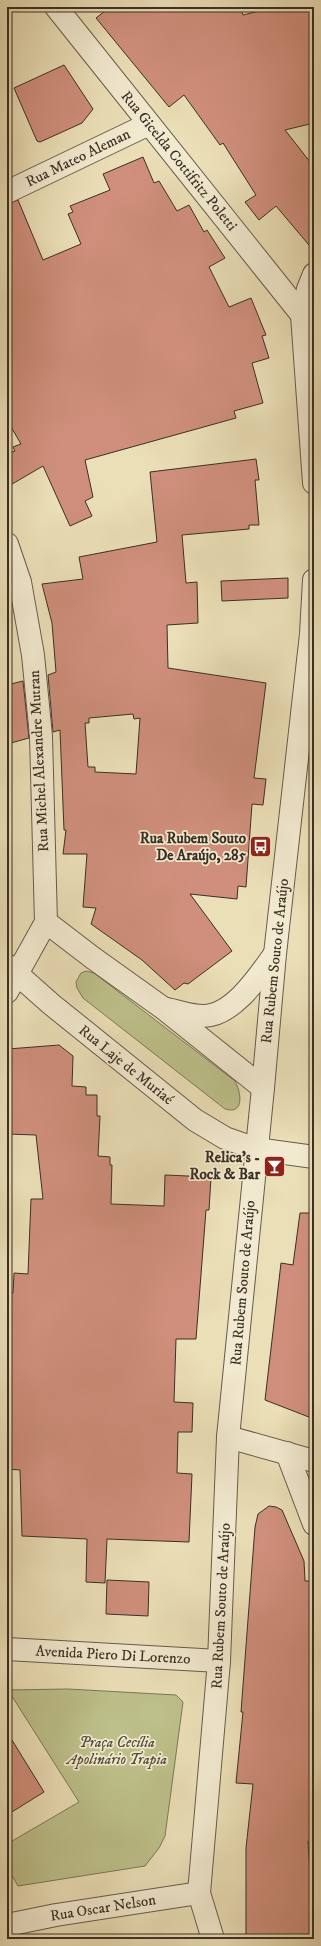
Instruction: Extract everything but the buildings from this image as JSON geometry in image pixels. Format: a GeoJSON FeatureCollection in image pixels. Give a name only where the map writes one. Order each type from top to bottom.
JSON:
{"type":"FeatureCollection","features":[{"type":"Feature","properties":{"kind":"street","name":"Rua Gicelda Cottifritz Poletti"},"geometry":{"type":"LineString","coordinates":[[56,7],[302,315]]}},
{"type":"Feature","properties":{"kind":"street","name":"Rua Mateo Aleman"},"geometry":{"type":"LineString","coordinates":[[7,192],[149,124]]}},
{"type":"Feature","properties":{"kind":"street"},"geometry":{"type":"LineString","coordinates":[[314,274],[308,289],[302,315],[314,483]]}},
{"type":"Feature","properties":{"kind":"street","name":"Rua Michel Alexandre Mutran"},"geometry":{"type":"LineString","coordinates":[[7,544],[20,582],[33,655],[41,736],[46,922],[13,969],[7,992]]}},
{"type":"Feature","properties":{"kind":"street","name":"Rua Rubem Souto de Araújo"},"geometry":{"type":"LineString","coordinates":[[199,1892],[219,1661],[228,1437],[263,1088],[274,954],[311,634],[314,580]]}},
{"type":"Feature","properties":{"kind":"street"},"geometry":{"type":"LineString","coordinates":[[46,922],[93,958],[164,1008],[263,1088]]}},
{"type":"Feature","properties":{"kind":"street"},"geometry":{"type":"LineString","coordinates":[[164,1008],[204,1016],[218,1012],[247,992],[274,954]]}},
{"type":"Feature","properties":{"kind":"street","name":"Rua Laje de Muriaé"},"geometry":{"type":"LineString","coordinates":[[13,969],[50,1004],[164,1097],[195,1120],[226,1138],[256,1149],[314,1157]]}},
{"type":"Feature","properties":{"kind":"street"},"geometry":{"type":"LineString","coordinates":[[228,1437],[314,1461]]}},
{"type":"Feature","properties":{"kind":"street"},"geometry":{"type":"LineString","coordinates":[[287,1453],[314,1524]]}},
{"type":"Feature","properties":{"kind":"street","name":"Avenida Piero Di Lorenzo"},"geometry":{"type":"LineString","coordinates":[[7,1649],[219,1661]]}},
{"type":"Feature","properties":{"kind":"street"},"geometry":{"type":"LineString","coordinates":[[199,1892],[213,1939]]}},
{"type":"Feature","properties":{"kind":"street","name":"Rua Oscar Nelson"},"geometry":{"type":"LineString","coordinates":[[7,1925],[56,1915],[199,1892]]}},
{"type":"Feature","properties":{"kind":"green space"},"geometry":{"type":"Polygon","coordinates":[[[86,971],[94,973],[235,1081],[240,1096],[239,1106],[236,1109],[225,1109],[83,998],[77,988],[76,982],[81,973],[86,971]]]}},
{"type":"Feature","properties":{"kind":"green space","name":"Praça Cecília Apolinário Trapia"},"geometry":{"type":"Polygon","coordinates":[[[68,1689],[176,1695],[183,1702],[165,1836],[159,1848],[145,1866],[18,1886],[7,1867],[7,1844],[79,1802],[8,1690],[68,1689]]]}},
{"type":"Feature","properties":{"kind":"place","name":"Rua Rubem Souto De Araújo, 285"},"geometry":{"type":"Point","coordinates":[261,847]}},
{"type":"Feature","properties":{"kind":"place","name":"Relica's - Rock & Bar"},"geometry":{"type":"Point","coordinates":[275,1166]}}]}
